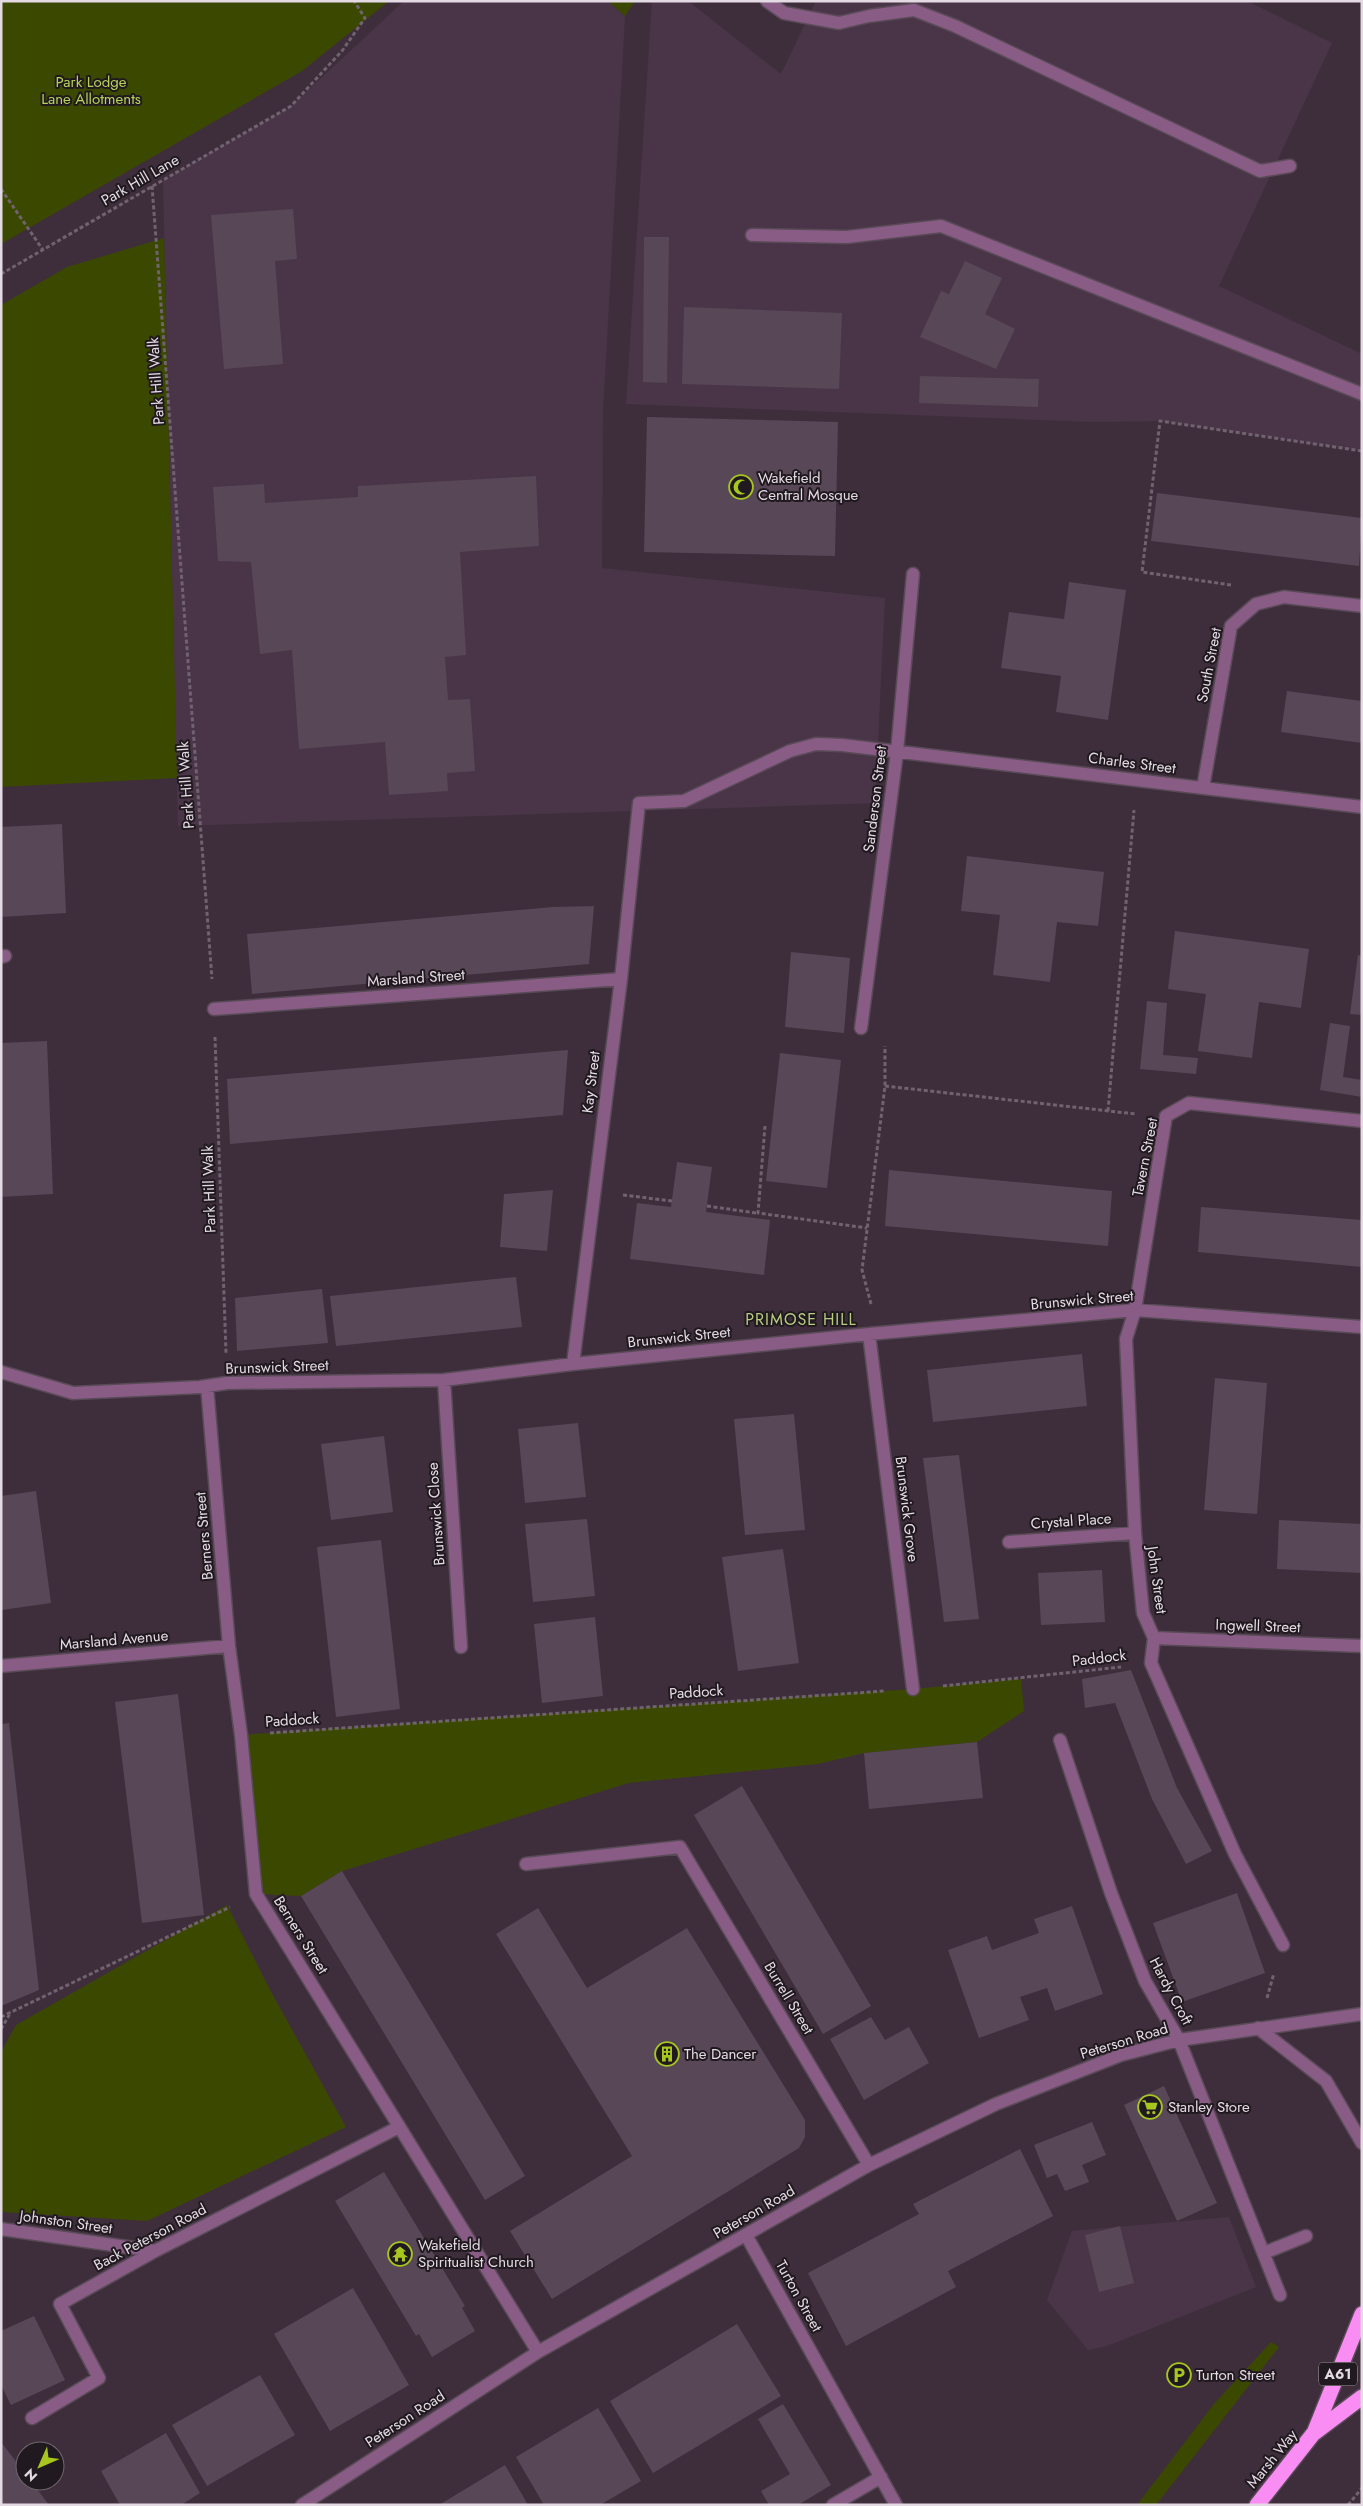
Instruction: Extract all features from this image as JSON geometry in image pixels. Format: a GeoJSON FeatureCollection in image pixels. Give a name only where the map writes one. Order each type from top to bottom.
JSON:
{"type":"FeatureCollection","features":[{"type":"Feature","properties":{"kind":"highway","name":"Marsh Way"},"geometry":{"type":"LineString","coordinates":[[1313,2434],[1362,2314]]}},
{"type":"Feature","properties":{"kind":"highway","name":"Marsh Way"},"geometry":{"type":"LineString","coordinates":[[1257,2505],[1313,2434],[1362,2397]]}},
{"type":"Feature","properties":{"kind":"street"},"geometry":{"type":"LineString","coordinates":[[768,1],[784,13],[839,24],[869,16],[914,10],[955,26],[1260,171],[1290,166]]}},
{"type":"Feature","properties":{"kind":"street"},"geometry":{"type":"LineString","coordinates":[[752,235],[847,237],[941,226],[1362,394]]}},
{"type":"Feature","properties":{"kind":"street","name":"Sanderson Street"},"geometry":{"type":"LineString","coordinates":[[862,1028],[897,752],[913,574]]}},
{"type":"Feature","properties":{"kind":"street","name":"South Street"},"geometry":{"type":"LineString","coordinates":[[1203,788],[1231,626],[1256,604],[1284,597],[1362,606]]}},
{"type":"Feature","properties":{"kind":"street","name":"Charles Street"},"geometry":{"type":"LineString","coordinates":[[639,803],[684,801],[790,751],[816,744],[1137,779],[1362,808]]}},
{"type":"Feature","properties":{"kind":"street","name":"Kay Street"},"geometry":{"type":"LineString","coordinates":[[573,1364],[620,979],[639,803]]}},
{"type":"Feature","properties":{"kind":"street","name":"Marsland Street"},"geometry":{"type":"LineString","coordinates":[[214,1010],[620,979]]}},
{"type":"Feature","properties":{"kind":"street","name":"Tavern Street"},"geometry":{"type":"LineString","coordinates":[[1135,1310],[1166,1116],[1189,1102],[1362,1121]]}},
{"type":"Feature","properties":{"kind":"street","name":"Brunswick Street"},"geometry":{"type":"LineString","coordinates":[[1,1372],[73,1393],[207,1386],[227,1383],[444,1380],[573,1364],[1135,1310],[1362,1327]]}},
{"type":"Feature","properties":{"kind":"street","name":"John Street"},"geometry":{"type":"LineString","coordinates":[[1135,1310],[1126,1339],[1135,1533],[1143,1613],[1154,1638]]}},
{"type":"Feature","properties":{"kind":"street","name":"Brunswick Grove"},"geometry":{"type":"LineString","coordinates":[[874,1334],[913,1689]]}},
{"type":"Feature","properties":{"kind":"street","name":"Brunswick Close"},"geometry":{"type":"LineString","coordinates":[[444,1380],[461,1647]]}},
{"type":"Feature","properties":{"kind":"street","name":"Berners Street"},"geometry":{"type":"LineString","coordinates":[[207,1386],[229,1646],[241,1735],[256,1894],[538,2352]]}},
{"type":"Feature","properties":{"kind":"street","name":"Crystal Place"},"geometry":{"type":"LineString","coordinates":[[1009,1542],[1135,1533]]}},
{"type":"Feature","properties":{"kind":"street"},"geometry":{"type":"LineString","coordinates":[[1154,1638],[1151,1663],[1235,1854],[1283,1945]]}},
{"type":"Feature","properties":{"kind":"street","name":"Ingwell Street"},"geometry":{"type":"LineString","coordinates":[[1154,1638],[1362,1646]]}},
{"type":"Feature","properties":{"kind":"street","name":"Marsland Avenue"},"geometry":{"type":"LineString","coordinates":[[1,1666],[229,1646]]}},
{"type":"Feature","properties":{"kind":"street","name":"Hardy Croft"},"geometry":{"type":"LineString","coordinates":[[1060,1740],[1111,1893],[1145,1981],[1179,2040],[1280,2295]]}},
{"type":"Feature","properties":{"kind":"street","name":"Burrell Street"},"geometry":{"type":"LineString","coordinates":[[526,1864],[680,1846],[869,2165]]}},
{"type":"Feature","properties":{"kind":"street","name":"Peterson Road"},"geometry":{"type":"LineString","coordinates":[[302,2505],[538,2352],[869,2165],[996,2104],[1121,2055],[1179,2040],[1362,2014]]}},
{"type":"Feature","properties":{"kind":"street"},"geometry":{"type":"LineString","coordinates":[[1258,2028],[1326,2081],[1362,2144]]}},
{"type":"Feature","properties":{"kind":"street","name":"Back Peterson Road"},"geometry":{"type":"LineString","coordinates":[[32,2418],[99,2378],[60,2304],[155,2251],[400,2127]]}},
{"type":"Feature","properties":{"kind":"street","name":"Johnston Street"},"geometry":{"type":"LineString","coordinates":[[1,2229],[155,2251]]}},
{"type":"Feature","properties":{"kind":"street","name":"Turton Street"},"geometry":{"type":"LineString","coordinates":[[746,2235],[896,2505]]}},
{"type":"Feature","properties":{"kind":"street"},"geometry":{"type":"LineString","coordinates":[[1264,2253],[1306,2236]]}},
{"type":"Feature","properties":{"kind":"street"},"geometry":{"type":"LineString","coordinates":[[833,2505],[881,2477]]}},
{"type":"Feature","properties":{"kind":"path","name":"Park Hill Lane"},"geometry":{"type":"LineString","coordinates":[[1,274],[291,106],[342,51],[365,18],[354,1]]}},
{"type":"Feature","properties":{"kind":"path","name":"Park Hill Walk"},"geometry":{"type":"LineString","coordinates":[[152,186],[214,1010],[227,1383]]}},
{"type":"Feature","properties":{"kind":"path"},"geometry":{"type":"LineString","coordinates":[[1,189],[43,250]]}},
{"type":"Feature","properties":{"kind":"path"},"geometry":{"type":"LineString","coordinates":[[1256,604],[1251,588],[1142,572],[1160,420],[1362,451]]}},
{"type":"Feature","properties":{"kind":"path"},"geometry":{"type":"LineString","coordinates":[[1108,1111],[1137,779]]}},
{"type":"Feature","properties":{"kind":"path"},"geometry":{"type":"LineString","coordinates":[[862,1028],[886,1032],[885,1086],[862,1270],[874,1334]]}},
{"type":"Feature","properties":{"kind":"path"},"geometry":{"type":"LineString","coordinates":[[885,1086],[1166,1116]]}},
{"type":"Feature","properties":{"kind":"path"},"geometry":{"type":"LineString","coordinates":[[765,1126],[758,1213],[867,1228]]}},
{"type":"Feature","properties":{"kind":"path"},"geometry":{"type":"LineString","coordinates":[[594,1192],[672,1202]]}},
{"type":"Feature","properties":{"kind":"path"},"geometry":{"type":"LineString","coordinates":[[707,1206],[756,1213]]}},
{"type":"Feature","properties":{"kind":"path","name":"Paddock"},"geometry":{"type":"LineString","coordinates":[[241,1735],[913,1689],[1151,1663]]}},
{"type":"Feature","properties":{"kind":"path"},"geometry":{"type":"LineString","coordinates":[[1,2017],[256,1894]]}},
{"type":"Feature","properties":{"kind":"path"},"geometry":{"type":"LineString","coordinates":[[1258,2028],[1283,1945]]}},
{"type":"Feature","properties":{"kind":"path"},"geometry":{"type":"LineString","coordinates":[[1,2029],[12,2012]]}},
{"type":"Feature","properties":{"kind":"path"},"geometry":{"type":"LineString","coordinates":[[1348,2505],[1362,2488]]}},
{"type":"Feature","properties":{"kind":"shaded area"},"geometry":{"type":"Polygon","coordinates":[[[404,1],[608,1],[625,16],[603,411],[602,568],[885,598],[875,803],[178,826],[163,180],[291,106],[404,1]]]}},
{"type":"Feature","properties":{"kind":"shaded area"},"geometry":{"type":"Polygon","coordinates":[[[652,1],[688,1],[781,74],[816,1],[1247,1],[1332,43],[1219,286],[1362,354],[1362,451],[1160,421],[1094,422],[626,404],[652,1]]]}},
{"type":"Feature","properties":{"kind":"shaded area"},"geometry":{"type":"Polygon","coordinates":[[[1229,2217],[1256,2287],[1107,2346],[1088,2350],[1047,2300],[1072,2231],[1229,2217]]]}},
{"type":"Feature","properties":{"kind":"green space","name":"Park Lodge Lane Allotments"},"geometry":{"type":"Polygon","coordinates":[[[1,1],[389,1],[302,71],[1,244],[1,1]]]}},
{"type":"Feature","properties":{"kind":"green space"},"geometry":{"type":"Polygon","coordinates":[[[608,1],[635,1],[625,16],[608,1]]]}},
{"type":"Feature","properties":{"kind":"green space"},"geometry":{"type":"Polygon","coordinates":[[[164,238],[177,778],[1,787],[1,305],[67,267],[164,238]]]}},
{"type":"Feature","properties":{"kind":"green space"},"geometry":{"type":"Polygon","coordinates":[[[1021,1679],[1024,1711],[977,1742],[864,1753],[818,1764],[629,1783],[342,1871],[301,1896],[256,1894],[241,1735],[913,1689],[1021,1679]]]}},
{"type":"Feature","properties":{"kind":"green space"},"geometry":{"type":"Polygon","coordinates":[[[227,1905],[269,1988],[346,2127],[147,2221],[1,2212],[1,2052],[16,2025],[227,1905]]]}},
{"type":"Feature","properties":{"kind":"green space"},"geometry":{"type":"Polygon","coordinates":[[[1271,2342],[1279,2347],[1156,2505],[1137,2505],[1214,2404],[1271,2342]]]}},
{"type":"Feature","properties":{"kind":"building"},"geometry":{"type":"Polygon","coordinates":[[[293,209],[297,259],[275,261],[283,364],[224,369],[211,215],[293,209]]]}},
{"type":"Feature","properties":{"kind":"building"},"geometry":{"type":"Polygon","coordinates":[[[644,237],[669,237],[667,383],[643,382],[644,237]]]}},
{"type":"Feature","properties":{"kind":"building"},"geometry":{"type":"Polygon","coordinates":[[[965,261],[1002,278],[985,314],[1015,329],[996,369],[920,337],[941,291],[949,294],[965,261]]]}},
{"type":"Feature","properties":{"kind":"building"},"geometry":{"type":"Polygon","coordinates":[[[684,307],[842,313],[839,389],[682,384],[684,307]]]}},
{"type":"Feature","properties":{"kind":"building"},"geometry":{"type":"Polygon","coordinates":[[[920,376],[1039,379],[1038,407],[919,403],[920,376]]]}},
{"type":"Feature","properties":{"kind":"building","name":"Wakefield Central Mosque"},"geometry":{"type":"Polygon","coordinates":[[[647,417],[838,422],[835,556],[644,552],[647,417]]]}},
{"type":"Feature","properties":{"kind":"building"},"geometry":{"type":"Polygon","coordinates":[[[536,476],[539,546],[460,552],[466,655],[445,657],[448,700],[470,699],[475,771],[447,773],[448,791],[389,795],[385,742],[299,749],[292,650],[260,654],[251,562],[218,561],[213,487],[264,484],[265,503],[358,497],[358,486],[536,476]]]}},
{"type":"Feature","properties":{"kind":"building"},"geometry":{"type":"Polygon","coordinates":[[[1157,493],[1362,518],[1359,566],[1151,541],[1157,493]]]}},
{"type":"Feature","properties":{"kind":"building"},"geometry":{"type":"Polygon","coordinates":[[[1069,582],[1126,590],[1108,720],[1056,712],[1061,676],[1001,668],[1009,612],[1064,619],[1069,582]]]}},
{"type":"Feature","properties":{"kind":"building"},"geometry":{"type":"Polygon","coordinates":[[[1287,691],[1362,701],[1362,743],[1281,732],[1287,691]]]}},
{"type":"Feature","properties":{"kind":"building"},"geometry":{"type":"Polygon","coordinates":[[[62,824],[66,913],[1,917],[1,827],[62,824]]]}},
{"type":"Feature","properties":{"kind":"building"},"geometry":{"type":"Polygon","coordinates":[[[967,856],[1104,872],[1098,926],[1057,922],[1050,982],[993,975],[1000,915],[961,911],[967,856]]]}},
{"type":"Feature","properties":{"kind":"building"},"geometry":{"type":"Polygon","coordinates":[[[594,906],[589,964],[252,994],[247,934],[553,907],[594,906]]]}},
{"type":"Feature","properties":{"kind":"building"},"geometry":{"type":"Polygon","coordinates":[[[1175,931],[1309,949],[1301,1008],[1259,1002],[1252,1058],[1198,1051],[1206,994],[1168,989],[1175,931]]]}},
{"type":"Feature","properties":{"kind":"building"},"geometry":{"type":"Polygon","coordinates":[[[791,952],[850,958],[844,1033],[785,1027],[791,952]]]}},
{"type":"Feature","properties":{"kind":"building"},"geometry":{"type":"Polygon","coordinates":[[[1358,955],[1362,956],[1362,1015],[1350,1014],[1358,955]]]}},
{"type":"Feature","properties":{"kind":"building"},"geometry":{"type":"Polygon","coordinates":[[[1147,1001],[1167,1003],[1163,1055],[1198,1058],[1196,1074],[1140,1069],[1147,1001]]]}},
{"type":"Feature","properties":{"kind":"building"},"geometry":{"type":"Polygon","coordinates":[[[1330,1023],[1350,1026],[1343,1077],[1362,1080],[1362,1097],[1320,1090],[1330,1023]]]}},
{"type":"Feature","properties":{"kind":"building"},"geometry":{"type":"Polygon","coordinates":[[[47,1041],[53,1194],[1,1197],[1,1043],[47,1041]]]}},
{"type":"Feature","properties":{"kind":"building"},"geometry":{"type":"Polygon","coordinates":[[[568,1050],[563,1115],[230,1144],[227,1079],[568,1050]]]}},
{"type":"Feature","properties":{"kind":"building"},"geometry":{"type":"Polygon","coordinates":[[[780,1053],[841,1060],[827,1188],[766,1181],[780,1053]]]}},
{"type":"Feature","properties":{"kind":"building"},"geometry":{"type":"Polygon","coordinates":[[[677,1162],[712,1167],[706,1212],[770,1220],[764,1275],[630,1259],[637,1203],[671,1207],[677,1162]]]}},
{"type":"Feature","properties":{"kind":"building"},"geometry":{"type":"Polygon","coordinates":[[[889,1170],[1112,1191],[1108,1246],[885,1226],[889,1170]]]}},
{"type":"Feature","properties":{"kind":"building"},"geometry":{"type":"Polygon","coordinates":[[[553,1190],[547,1251],[500,1247],[504,1194],[553,1190]]]}},
{"type":"Feature","properties":{"kind":"building"},"geometry":{"type":"Polygon","coordinates":[[[1201,1207],[1362,1220],[1362,1267],[1198,1252],[1201,1207]]]}},
{"type":"Feature","properties":{"kind":"building"},"geometry":{"type":"Polygon","coordinates":[[[516,1277],[522,1327],[336,1346],[330,1296],[516,1277]]]}},
{"type":"Feature","properties":{"kind":"building"},"geometry":{"type":"Polygon","coordinates":[[[322,1289],[328,1343],[237,1351],[235,1298],[322,1289]]]}},
{"type":"Feature","properties":{"kind":"building"},"geometry":{"type":"Polygon","coordinates":[[[1082,1354],[1087,1406],[933,1422],[927,1370],[1082,1354]]]}},
{"type":"Feature","properties":{"kind":"building"},"geometry":{"type":"Polygon","coordinates":[[[1215,1378],[1267,1383],[1257,1514],[1204,1510],[1215,1378]]]}},
{"type":"Feature","properties":{"kind":"building"},"geometry":{"type":"Polygon","coordinates":[[[794,1414],[805,1530],[745,1535],[734,1419],[794,1414]]]}},
{"type":"Feature","properties":{"kind":"building"},"geometry":{"type":"Polygon","coordinates":[[[578,1423],[586,1497],[525,1503],[518,1429],[578,1423]]]}},
{"type":"Feature","properties":{"kind":"building"},"geometry":{"type":"Polygon","coordinates":[[[384,1436],[393,1512],[331,1520],[321,1444],[384,1436]]]}},
{"type":"Feature","properties":{"kind":"building"},"geometry":{"type":"Polygon","coordinates":[[[959,1455],[979,1619],[944,1622],[923,1458],[959,1455]]]}},
{"type":"Feature","properties":{"kind":"building"},"geometry":{"type":"Polygon","coordinates":[[[36,1491],[51,1603],[2,1610],[1,1496],[36,1491]]]}},
{"type":"Feature","properties":{"kind":"building"},"geometry":{"type":"Polygon","coordinates":[[[587,1519],[595,1596],[533,1602],[525,1524],[587,1519]]]}},
{"type":"Feature","properties":{"kind":"building"},"geometry":{"type":"Polygon","coordinates":[[[1279,1520],[1362,1524],[1362,1573],[1277,1569],[1279,1520]]]}},
{"type":"Feature","properties":{"kind":"building"},"geometry":{"type":"Polygon","coordinates":[[[381,1540],[400,1709],[336,1717],[317,1547],[381,1540]]]}},
{"type":"Feature","properties":{"kind":"building"},"geometry":{"type":"Polygon","coordinates":[[[783,1549],[799,1663],[738,1671],[722,1557],[783,1549]]]}},
{"type":"Feature","properties":{"kind":"building"},"geometry":{"type":"Polygon","coordinates":[[[1102,1570],[1105,1622],[1041,1625],[1038,1573],[1102,1570]]]}},
{"type":"Feature","properties":{"kind":"building"},"geometry":{"type":"Polygon","coordinates":[[[595,1617],[603,1696],[542,1703],[534,1624],[595,1617]]]}},
{"type":"Feature","properties":{"kind":"building"},"geometry":{"type":"Polygon","coordinates":[[[1131,1670],[1177,1788],[1212,1851],[1186,1864],[1152,1799],[1115,1703],[1085,1708],[1082,1679],[1131,1670]]]}},
{"type":"Feature","properties":{"kind":"building"},"geometry":{"type":"Polygon","coordinates":[[[178,1694],[204,1915],[142,1923],[115,1702],[178,1694]]]}},
{"type":"Feature","properties":{"kind":"building"},"geometry":{"type":"Polygon","coordinates":[[[9,1723],[39,1990],[1,2006],[1,1724],[9,1723]]]}},
{"type":"Feature","properties":{"kind":"building"},"geometry":{"type":"Polygon","coordinates":[[[977,1742],[983,1798],[869,1809],[864,1753],[977,1742]]]}},
{"type":"Feature","properties":{"kind":"building"},"geometry":{"type":"Polygon","coordinates":[[[742,1786],[871,2006],[823,2034],[694,1815],[742,1786]]]}},
{"type":"Feature","properties":{"kind":"building"},"geometry":{"type":"Polygon","coordinates":[[[342,1871],[525,2176],[485,2200],[301,1896],[342,1871]]]}},
{"type":"Feature","properties":{"kind":"building"},"geometry":{"type":"Polygon","coordinates":[[[1237,1893],[1265,1973],[1182,2002],[1153,1923],[1237,1893]]]}},
{"type":"Feature","properties":{"kind":"building"},"geometry":{"type":"Polygon","coordinates":[[[1072,1906],[1103,1994],[1055,2011],[1047,1988],[1020,1997],[1029,2020],[979,2038],[948,1950],[987,1936],[992,1950],[1039,1933],[1034,1919],[1072,1906]]]}},
{"type":"Feature","properties":{"kind":"building","name":"The Dancer"},"geometry":{"type":"Polygon","coordinates":[[[538,1908],[587,1988],[687,1928],[805,2120],[805,2137],[799,2148],[552,2299],[510,2231],[632,2156],[496,1934],[538,1908]]]}},
{"type":"Feature","properties":{"kind":"building"},"geometry":{"type":"Polygon","coordinates":[[[871,2017],[885,2040],[909,2027],[929,2063],[864,2100],[830,2039],[871,2017]]]}},
{"type":"Feature","properties":{"kind":"building"},"geometry":{"type":"Polygon","coordinates":[[[1164,2086],[1217,2203],[1177,2221],[1124,2105],[1164,2086]]]}},
{"type":"Feature","properties":{"kind":"building"},"geometry":{"type":"Polygon","coordinates":[[[1092,2122],[1106,2155],[1082,2165],[1089,2182],[1065,2191],[1057,2174],[1047,2178],[1034,2145],[1092,2122]]]}},
{"type":"Feature","properties":{"kind":"building"},"geometry":{"type":"Polygon","coordinates":[[[1020,2149],[1053,2216],[948,2271],[956,2287],[846,2346],[808,2273],[919,2214],[913,2204],[1020,2149]]]}},
{"type":"Feature","properties":{"kind":"building","name":"Wakefield Spiritualist Church"},"geometry":{"type":"Polygon","coordinates":[[[384,2172],[465,2306],[462,2308],[475,2331],[432,2357],[419,2334],[416,2336],[335,2201],[384,2172]]]}},
{"type":"Feature","properties":{"kind":"building"},"geometry":{"type":"Polygon","coordinates":[[[1120,2226],[1134,2283],[1099,2292],[1085,2235],[1120,2226]]]}},
{"type":"Feature","properties":{"kind":"building"},"geometry":{"type":"Polygon","coordinates":[[[353,2288],[409,2385],[330,2431],[274,2334],[353,2288]]]}},
{"type":"Feature","properties":{"kind":"building"},"geometry":{"type":"Polygon","coordinates":[[[34,2316],[65,2380],[11,2405],[1,2385],[1,2331],[34,2316]]]}},
{"type":"Feature","properties":{"kind":"building"},"geometry":{"type":"Polygon","coordinates":[[[737,2324],[781,2396],[653,2473],[610,2401],[737,2324]]]}},
{"type":"Feature","properties":{"kind":"building"},"geometry":{"type":"Polygon","coordinates":[[[260,2375],[295,2435],[207,2486],[172,2425],[260,2375]]]}},
{"type":"Feature","properties":{"kind":"building"},"geometry":{"type":"Polygon","coordinates":[[[783,2404],[831,2485],[798,2505],[769,2505],[761,2491],[790,2474],[758,2419],[783,2404]]]}},
{"type":"Feature","properties":{"kind":"building"},"geometry":{"type":"Polygon","coordinates":[[[598,2408],[641,2481],[600,2505],[544,2505],[516,2457],[598,2408]]]}},
{"type":"Feature","properties":{"kind":"building"},"geometry":{"type":"Polygon","coordinates":[[[166,2433],[200,2493],[181,2505],[120,2505],[101,2471],[166,2433]]]}},
{"type":"Feature","properties":{"kind":"building"},"geometry":{"type":"Polygon","coordinates":[[[1,2442],[15,2460],[15,2491],[38,2491],[49,2505],[1,2505],[1,2442]]]}},
{"type":"Feature","properties":{"kind":"building"},"geometry":{"type":"Polygon","coordinates":[[[505,2465],[528,2505],[439,2505],[505,2465]]]}},
{"type":"Feature","properties":{"kind":"place","name":"Wakefield Central Mosque"},"geometry":{"type":"Point","coordinates":[741,487]}},
{"type":"Feature","properties":{"kind":"place","name":"The Dancer"},"geometry":{"type":"Point","coordinates":[667,2054]}},
{"type":"Feature","properties":{"kind":"place","name":"Stanley Store"},"geometry":{"type":"Point","coordinates":[1150,2107]}},
{"type":"Feature","properties":{"kind":"place","name":"Wakefield Spiritualist Church"},"geometry":{"type":"Point","coordinates":[400,2254]}},
{"type":"Feature","properties":{"kind":"place","name":"Turton Street"},"geometry":{"type":"Point","coordinates":[1179,2375]}},
{"type":"Feature","properties":{"kind":"district","name":"PRIMOSE HILL"},"geometry":{"type":"Point","coordinates":[801,1319]}}]}
